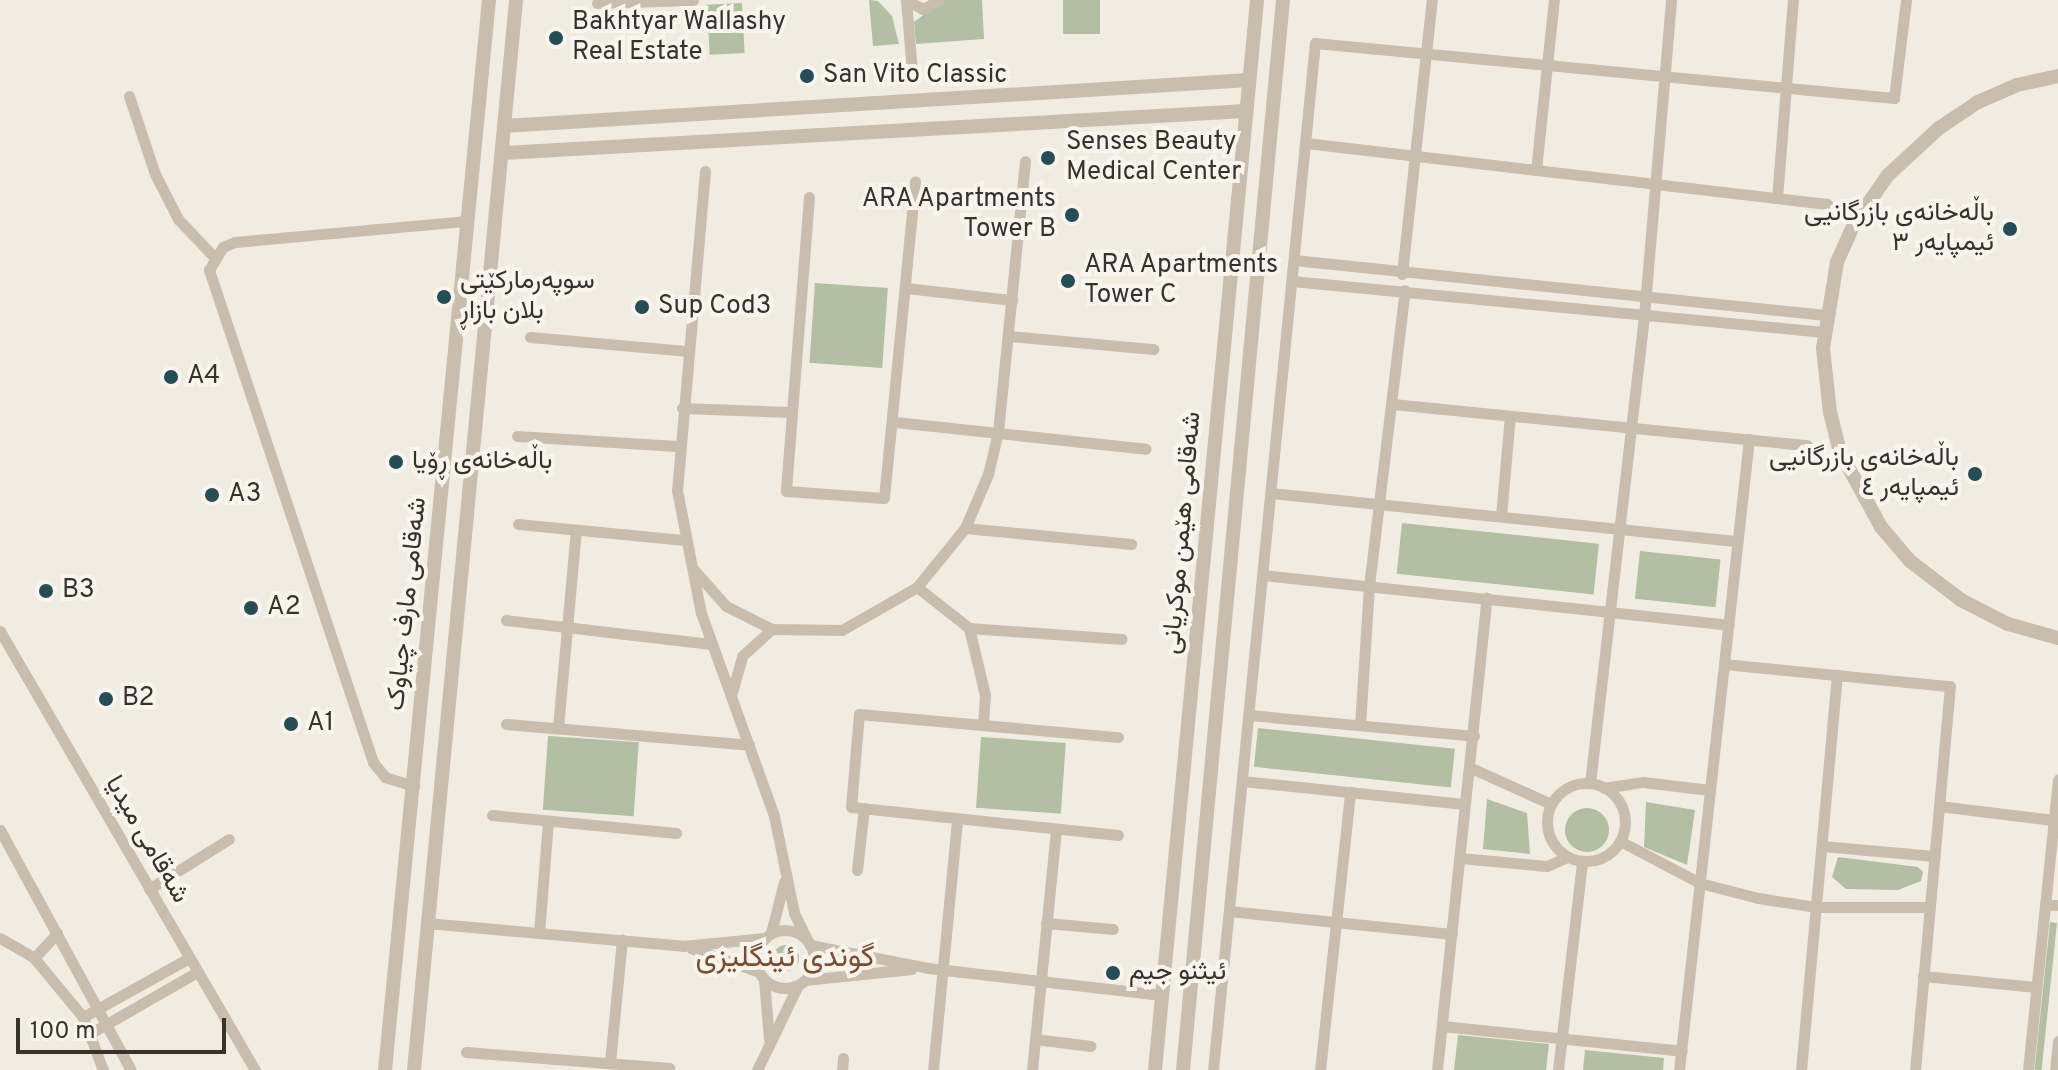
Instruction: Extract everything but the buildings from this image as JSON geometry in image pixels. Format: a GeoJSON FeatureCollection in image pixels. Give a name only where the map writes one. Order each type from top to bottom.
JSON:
{"type":"FeatureCollection","features":[{"type":"Feature","properties":{"kind":"street","name":"شەقامی مارف چیاوک"},"geometry":{"type":"LineString","coordinates":[[385,1070],[442,509],[489,0]]}},
{"type":"Feature","properties":{"kind":"street","name":"شەقامی مارف چیاوک"},"geometry":{"type":"LineString","coordinates":[[414,1070],[516,0]]}},
{"type":"Feature","properties":{"kind":"street"},"geometry":{"type":"LineString","coordinates":[[597,3],[693,0]]}},
{"type":"Feature","properties":{"kind":"street"},"geometry":{"type":"LineString","coordinates":[[906,0],[923,9],[939,0]]}},
{"type":"Feature","properties":{"kind":"street"},"geometry":{"type":"LineString","coordinates":[[906,0],[912,72]]}},
{"type":"Feature","properties":{"kind":"street","name":"شەقامی هێمن موکریانی"},"geometry":{"type":"LineString","coordinates":[[1155,1070],[1257,0]]}},
{"type":"Feature","properties":{"kind":"street","name":"شەقامی هێمن موکریانی"},"geometry":{"type":"LineString","coordinates":[[1183,1070],[1283,0]]}},
{"type":"Feature","properties":{"kind":"street"},"geometry":{"type":"LineString","coordinates":[[1402,274],[1432,0]]}},
{"type":"Feature","properties":{"kind":"street"},"geometry":{"type":"LineString","coordinates":[[1536,170],[1554,0]]}},
{"type":"Feature","properties":{"kind":"street"},"geometry":{"type":"LineString","coordinates":[[1590,783],[1644,316],[1671,0]]}},
{"type":"Feature","properties":{"kind":"street"},"geometry":{"type":"LineString","coordinates":[[1777,198],[1793,0]]}},
{"type":"Feature","properties":{"kind":"street"},"geometry":{"type":"LineString","coordinates":[[1213,1070],[1315,43],[1894,98],[1906,0]]}},
{"type":"Feature","properties":{"kind":"street"},"geometry":{"type":"LineString","coordinates":[[2058,67],[1978,102],[1939,128],[1875,190],[1845,242],[1825,315],[1824,332],[1834,432],[1857,490],[1881,527],[1910,561],[1961,600],[2008,624],[2058,638]]}},
{"type":"Feature","properties":{"kind":"street"},"geometry":{"type":"LineString","coordinates":[[2017,85],[2058,76]]}},
{"type":"Feature","properties":{"kind":"street"},"geometry":{"type":"LineString","coordinates":[[504,126],[1249,80]]}},
{"type":"Feature","properties":{"kind":"street"},"geometry":{"type":"LineString","coordinates":[[129,96],[155,174],[178,219],[214,257]]}},
{"type":"Feature","properties":{"kind":"street"},"geometry":{"type":"LineString","coordinates":[[502,153],[1246,111]]}},
{"type":"Feature","properties":{"kind":"street"},"geometry":{"type":"LineString","coordinates":[[530,150],[528,139],[535,124]]}},
{"type":"Feature","properties":{"kind":"street"},"geometry":{"type":"LineString","coordinates":[[1306,143],[1827,204]]}},
{"type":"Feature","properties":{"kind":"street"},"geometry":{"type":"LineString","coordinates":[[691,566],[726,606],[772,629],[842,630],[917,587],[965,528],[988,474],[998,432],[1025,161]]}},
{"type":"Feature","properties":{"kind":"street"},"geometry":{"type":"LineString","coordinates":[[705,171],[677,446],[685,540],[711,644],[749,745],[785,865],[794,913],[808,943],[813,965],[801,982],[757,1070]]}},
{"type":"Feature","properties":{"kind":"street"},"geometry":{"type":"LineString","coordinates":[[809,197],[789,412],[786,491],[884,498],[895,422],[915,182]]}},
{"type":"Feature","properties":{"kind":"street"},"geometry":{"type":"LineString","coordinates":[[414,786],[385,777],[373,762],[211,283],[214,257],[235,242],[467,221]]}},
{"type":"Feature","properties":{"kind":"street"},"geometry":{"type":"LineString","coordinates":[[1294,260],[1402,274],[1825,315]]}},
{"type":"Feature","properties":{"kind":"street"},"geometry":{"type":"LineString","coordinates":[[1292,281],[1824,332]]}},
{"type":"Feature","properties":{"kind":"street"},"geometry":{"type":"LineString","coordinates":[[906,288],[1012,300]]}},
{"type":"Feature","properties":{"kind":"street"},"geometry":{"type":"LineString","coordinates":[[1360,725],[1369,586],[1405,290]]}},
{"type":"Feature","properties":{"kind":"street"},"geometry":{"type":"LineString","coordinates":[[1780,328],[1782,311]]}},
{"type":"Feature","properties":{"kind":"street"},"geometry":{"type":"LineString","coordinates":[[1009,336],[1153,349]]}},
{"type":"Feature","properties":{"kind":"street"},"geometry":{"type":"LineString","coordinates":[[530,337],[688,351]]}},
{"type":"Feature","properties":{"kind":"street"},"geometry":{"type":"LineString","coordinates":[[1393,404],[1807,445]]}},
{"type":"Feature","properties":{"kind":"street"},"geometry":{"type":"LineString","coordinates":[[682,408],[789,412]]}},
{"type":"Feature","properties":{"kind":"street"},"geometry":{"type":"LineString","coordinates":[[1501,516],[1510,416]]}},
{"type":"Feature","properties":{"kind":"street"},"geometry":{"type":"LineString","coordinates":[[895,422],[1146,449]]}},
{"type":"Feature","properties":{"kind":"street"},"geometry":{"type":"LineString","coordinates":[[517,436],[677,446]]}},
{"type":"Feature","properties":{"kind":"street"},"geometry":{"type":"LineString","coordinates":[[1679,1070],[1749,439]]}},
{"type":"Feature","properties":{"kind":"street"},"geometry":{"type":"LineString","coordinates":[[1271,493],[1738,541]]}},
{"type":"Feature","properties":{"kind":"street"},"geometry":{"type":"LineString","coordinates":[[442,509],[465,510]]}},
{"type":"Feature","properties":{"kind":"street"},"geometry":{"type":"LineString","coordinates":[[518,524],[685,540]]}},
{"type":"Feature","properties":{"kind":"street"},"geometry":{"type":"LineString","coordinates":[[965,528],[1131,544]]}},
{"type":"Feature","properties":{"kind":"street"},"geometry":{"type":"LineString","coordinates":[[558,727],[576,530]]}},
{"type":"Feature","properties":{"kind":"street"},"geometry":{"type":"LineString","coordinates":[[1263,575],[1728,625]]}},
{"type":"Feature","properties":{"kind":"street"},"geometry":{"type":"LineString","coordinates":[[917,587],[969,628],[1122,639]]}},
{"type":"Feature","properties":{"kind":"street"},"geometry":{"type":"LineString","coordinates":[[1437,1070],[1487,598]]}},
{"type":"Feature","properties":{"kind":"street"},"geometry":{"type":"LineString","coordinates":[[1200,609],[1226,611]]}},
{"type":"Feature","properties":{"kind":"street"},"geometry":{"type":"LineString","coordinates":[[506,620],[711,644]]}},
{"type":"Feature","properties":{"kind":"street"},"geometry":{"type":"LineString","coordinates":[[969,628],[985,695],[983,724]]}},
{"type":"Feature","properties":{"kind":"street"},"geometry":{"type":"LineString","coordinates":[[731,696],[742,656],[772,629]]}},
{"type":"Feature","properties":{"kind":"street","name":"شەقامی میدیا"},"geometry":{"type":"LineString","coordinates":[[0,631],[255,1070]]}},
{"type":"Feature","properties":{"kind":"street"},"geometry":{"type":"LineString","coordinates":[[1724,664],[1950,686],[1915,1070]]}},
{"type":"Feature","properties":{"kind":"street"},"geometry":{"type":"LineString","coordinates":[[1801,1070],[1837,675]]}},
{"type":"Feature","properties":{"kind":"street"},"geometry":{"type":"LineString","coordinates":[[1118,737],[859,714],[851,807],[1118,835]]}},
{"type":"Feature","properties":{"kind":"street"},"geometry":{"type":"LineString","coordinates":[[1249,715],[1474,736]]}},
{"type":"Feature","properties":{"kind":"street"},"geometry":{"type":"LineString","coordinates":[[506,724],[749,745]]}},
{"type":"Feature","properties":{"kind":"street"},"geometry":{"type":"LineString","coordinates":[[1469,767],[1551,804]]}},
{"type":"Feature","properties":{"kind":"street"},"geometry":{"type":"LineString","coordinates":[[2028,1070],[2058,780]]}},
{"type":"Feature","properties":{"kind":"street"},"geometry":{"type":"LineString","coordinates":[[1242,781],[1464,804]]}},
{"type":"Feature","properties":{"kind":"street"},"geometry":{"type":"LineString","coordinates":[[1604,788],[1643,782],[1710,790]]}},
{"type":"Feature","properties":{"kind":"street"},"geometry":{"type":"LineString","coordinates":[[1590,783],[1604,788],[1621,805],[1620,841],[1604,857],[1582,862],[1567,857],[1550,840],[1551,804],[1567,788],[1590,783]]}},
{"type":"Feature","properties":{"kind":"street"},"geometry":{"type":"LineString","coordinates":[[1320,1070],[1350,792]]}},
{"type":"Feature","properties":{"kind":"street"},"geometry":{"type":"LineString","coordinates":[[1939,806],[2053,820]]}},
{"type":"Feature","properties":{"kind":"street"},"geometry":{"type":"LineString","coordinates":[[857,870],[864,808]]}},
{"type":"Feature","properties":{"kind":"street"},"geometry":{"type":"LineString","coordinates":[[492,815],[676,833]]}},
{"type":"Feature","properties":{"kind":"street"},"geometry":{"type":"LineString","coordinates":[[933,1070],[957,819]]}},
{"type":"Feature","properties":{"kind":"street"},"geometry":{"type":"LineString","coordinates":[[539,933],[548,821]]}},
{"type":"Feature","properties":{"kind":"street"},"geometry":{"type":"LineString","coordinates":[[1032,1070],[1056,829]]}},
{"type":"Feature","properties":{"kind":"street"},"geometry":{"type":"LineString","coordinates":[[0,830],[131,1070]]}},
{"type":"Feature","properties":{"kind":"street"},"geometry":{"type":"LineString","coordinates":[[149,889],[229,839]]}},
{"type":"Feature","properties":{"kind":"street"},"geometry":{"type":"LineString","coordinates":[[1620,841],[1700,883],[1816,907],[1930,907]]}},
{"type":"Feature","properties":{"kind":"street"},"geometry":{"type":"LineString","coordinates":[[1822,846],[1935,856]]}},
{"type":"Feature","properties":{"kind":"street"},"geometry":{"type":"LineString","coordinates":[[1460,858],[1547,866],[1567,857]]}},
{"type":"Feature","properties":{"kind":"street"},"geometry":{"type":"LineString","coordinates":[[1558,1070],[1582,862]]}},
{"type":"Feature","properties":{"kind":"street"},"geometry":{"type":"LineString","coordinates":[[769,1043],[769,995],[761,975],[757,950],[768,936],[782,906],[785,865]]}},
{"type":"Feature","properties":{"kind":"street"},"geometry":{"type":"LineString","coordinates":[[2045,905],[2058,905]]}},
{"type":"Feature","properties":{"kind":"street"},"geometry":{"type":"LineString","coordinates":[[1229,911],[1452,934]]}},
{"type":"Feature","properties":{"kind":"street"},"geometry":{"type":"LineString","coordinates":[[427,923],[683,946],[768,936],[789,930],[808,943],[928,968],[1162,995]]}},
{"type":"Feature","properties":{"kind":"street"},"geometry":{"type":"LineString","coordinates":[[1046,923],[1113,929]]}},
{"type":"Feature","properties":{"kind":"street"},"geometry":{"type":"LineString","coordinates":[[34,958],[57,933]]}},
{"type":"Feature","properties":{"kind":"street"},"geometry":{"type":"LineString","coordinates":[[0,938],[34,958],[83,1017],[103,1070]]}},
{"type":"Feature","properties":{"kind":"street"},"geometry":{"type":"LineString","coordinates":[[610,1062],[622,940]]}},
{"type":"Feature","properties":{"kind":"street"},"geometry":{"type":"LineString","coordinates":[[683,946],[761,975],[782,988],[801,982],[928,968]]}},
{"type":"Feature","properties":{"kind":"street"},"geometry":{"type":"LineString","coordinates":[[83,1017],[189,958]]}},
{"type":"Feature","properties":{"kind":"street"},"geometry":{"type":"LineString","coordinates":[[91,1033],[197,972]]}},
{"type":"Feature","properties":{"kind":"street"},"geometry":{"type":"LineString","coordinates":[[1923,976],[2036,987]]}},
{"type":"Feature","properties":{"kind":"street"},"geometry":{"type":"LineString","coordinates":[[1442,1026],[1682,1051]]}},
{"type":"Feature","properties":{"kind":"street"},"geometry":{"type":"LineString","coordinates":[[1035,1039],[1091,1046]]}},
{"type":"Feature","properties":{"kind":"street"},"geometry":{"type":"LineString","coordinates":[[2055,1070],[2058,1041]]}},
{"type":"Feature","properties":{"kind":"street"},"geometry":{"type":"LineString","coordinates":[[387,1049],[416,1052]]}},
{"type":"Feature","properties":{"kind":"street"},"geometry":{"type":"LineString","coordinates":[[466,1052],[669,1068]]}},
{"type":"Feature","properties":{"kind":"green space"},"geometry":{"type":"Polygon","coordinates":[[[869,0],[878,1],[892,16],[899,44],[873,46],[869,0]]]}},
{"type":"Feature","properties":{"kind":"green space"},"geometry":{"type":"Polygon","coordinates":[[[944,0],[982,0],[984,39],[916,44],[914,22],[944,0]]]}},
{"type":"Feature","properties":{"kind":"green space"},"geometry":{"type":"Polygon","coordinates":[[[1063,0],[1100,0],[1100,34],[1063,34],[1063,0]]]}},
{"type":"Feature","properties":{"kind":"green space"},"geometry":{"type":"Polygon","coordinates":[[[742,3],[745,53],[710,55],[707,5],[742,3]]]}},
{"type":"Feature","properties":{"kind":"green space"},"geometry":{"type":"Polygon","coordinates":[[[815,283],[888,288],[882,368],[809,363],[815,283]]]}},
{"type":"Feature","properties":{"kind":"green space"},"geometry":{"type":"Polygon","coordinates":[[[1402,523],[1599,544],[1594,594],[1397,574],[1402,523]]]}},
{"type":"Feature","properties":{"kind":"green space"},"geometry":{"type":"Polygon","coordinates":[[[1640,551],[1721,559],[1716,607],[1635,599],[1640,551]]]}},
{"type":"Feature","properties":{"kind":"green space"},"geometry":{"type":"Polygon","coordinates":[[[1258,728],[1455,749],[1451,787],[1254,767],[1258,728]]]}},
{"type":"Feature","properties":{"kind":"green space"},"geometry":{"type":"Polygon","coordinates":[[[548,736],[639,742],[634,816],[543,810],[548,736]]]}},
{"type":"Feature","properties":{"kind":"green space"},"geometry":{"type":"Polygon","coordinates":[[[981,737],[1066,743],[1061,814],[976,808],[981,737]]]}},
{"type":"Feature","properties":{"kind":"green space"},"geometry":{"type":"Polygon","coordinates":[[[1487,799],[1527,813],[1530,854],[1483,849],[1487,799]]]}},
{"type":"Feature","properties":{"kind":"green space"},"geometry":{"type":"Polygon","coordinates":[[[1646,802],[1695,810],[1687,865],[1644,847],[1646,802]]]}},
{"type":"Feature","properties":{"kind":"green space"},"geometry":{"type":"Polygon","coordinates":[[[1587,808],[1603,814],[1609,830],[1603,846],[1587,852],[1571,846],[1565,830],[1571,814],[1587,808]]]}},
{"type":"Feature","properties":{"kind":"green space"},"geometry":{"type":"Polygon","coordinates":[[[1838,857],[1918,867],[1923,872],[1921,881],[1898,890],[1846,889],[1832,877],[1838,857]]]}},
{"type":"Feature","properties":{"kind":"green space"},"geometry":{"type":"Polygon","coordinates":[[[2050,922],[2057,923],[2042,1070],[2035,1069],[2050,922]]]}},
{"type":"Feature","properties":{"kind":"green space"},"geometry":{"type":"Polygon","coordinates":[[[786,945],[795,949],[799,958],[795,967],[786,971],[777,967],[773,958],[777,949],[786,945]]]}},
{"type":"Feature","properties":{"kind":"green space"},"geometry":{"type":"Polygon","coordinates":[[[1458,1035],[1549,1044],[1546,1070],[1454,1070],[1458,1035]]]}},
{"type":"Feature","properties":{"kind":"green space"},"geometry":{"type":"Polygon","coordinates":[[[1585,1050],[1664,1058],[1663,1070],[1583,1070],[1585,1050]]]}},
{"type":"Feature","properties":{"kind":"place","name":"Bakhtyar Wallashy Real Estate"},"geometry":{"type":"Point","coordinates":[556,38]}},
{"type":"Feature","properties":{"kind":"place","name":"San Vito Classic"},"geometry":{"type":"Point","coordinates":[807,76]}},
{"type":"Feature","properties":{"kind":"place","name":"Senses Beauty Medical Center"},"geometry":{"type":"Point","coordinates":[1048,158]}},
{"type":"Feature","properties":{"kind":"place","name":"ARA Apartments Tower B"},"geometry":{"type":"Point","coordinates":[1072,215]}},
{"type":"Feature","properties":{"kind":"place","name":"باڵەخانەی بازرگانیی ئیمپایەر ٣"},"geometry":{"type":"Point","coordinates":[2010,229]}},
{"type":"Feature","properties":{"kind":"place","name":"ARA Apartments Tower C"},"geometry":{"type":"Point","coordinates":[1068,281]}},
{"type":"Feature","properties":{"kind":"place","name":"سوپەرمارکێتی بلان بازاڕ"},"geometry":{"type":"Point","coordinates":[444,297]}},
{"type":"Feature","properties":{"kind":"place","name":"Sup Cod3"},"geometry":{"type":"Point","coordinates":[642,307]}},
{"type":"Feature","properties":{"kind":"place","name":"A4"},"geometry":{"type":"Point","coordinates":[171,377]}},
{"type":"Feature","properties":{"kind":"place","name":"باڵەخانەی ڕۆیا"},"geometry":{"type":"Point","coordinates":[396,462]}},
{"type":"Feature","properties":{"kind":"place","name":"باڵەخانەی بازرگانیی ئیمپایەر ٤"},"geometry":{"type":"Point","coordinates":[1975,474]}},
{"type":"Feature","properties":{"kind":"place","name":"A3"},"geometry":{"type":"Point","coordinates":[212,495]}},
{"type":"Feature","properties":{"kind":"place","name":"B3"},"geometry":{"type":"Point","coordinates":[46,591]}},
{"type":"Feature","properties":{"kind":"place","name":"A2"},"geometry":{"type":"Point","coordinates":[251,608]}},
{"type":"Feature","properties":{"kind":"place","name":"B2"},"geometry":{"type":"Point","coordinates":[106,699]}},
{"type":"Feature","properties":{"kind":"place","name":"A1"},"geometry":{"type":"Point","coordinates":[291,724]}},
{"type":"Feature","properties":{"kind":"place","name":"ئيثنو جيم"},"geometry":{"type":"Point","coordinates":[1113,973]}},
{"type":"Feature","properties":{"kind":"district","name":"گوندی ئینگلیزی"},"geometry":{"type":"Point","coordinates":[785,959]}}]}
